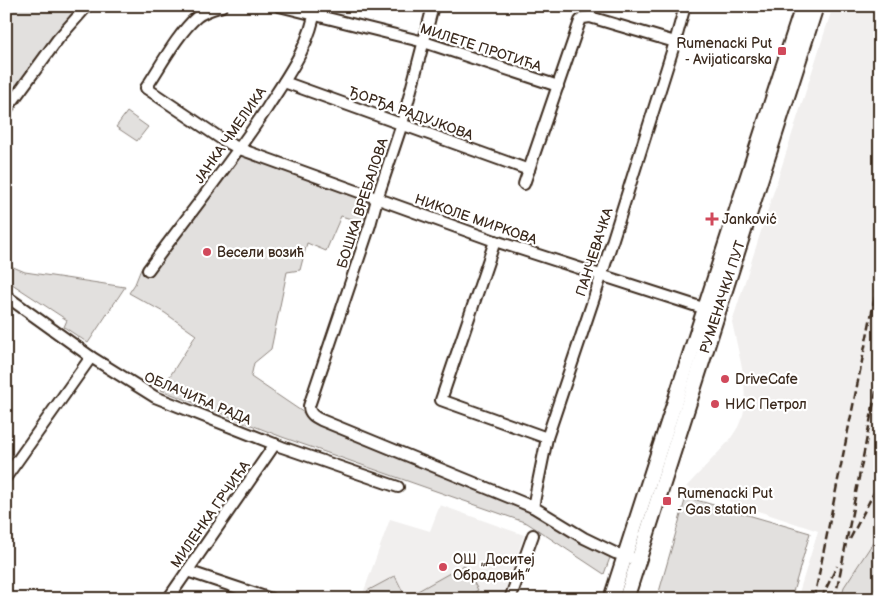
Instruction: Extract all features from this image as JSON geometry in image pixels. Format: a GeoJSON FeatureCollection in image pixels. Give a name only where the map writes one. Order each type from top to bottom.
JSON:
{"type":"FeatureCollection","features":[{"type":"Feature","properties":{"kind":"main road","name":"РУМЕНАЧКИ ПУТ"},"geometry":{"type":"LineString","coordinates":[[611,599],[803,6]]}},
{"type":"Feature","properties":{"kind":"main road","name":"РУМЕНАЧКИ ПУТ"},"geometry":{"type":"LineString","coordinates":[[626,599],[816,6]]}},
{"type":"Feature","properties":{"kind":"street"},"geometry":{"type":"LineString","coordinates":[[6,110],[58,40],[87,6]]}},
{"type":"Feature","properties":{"kind":"street"},"geometry":{"type":"LineString","coordinates":[[222,6],[197,16],[182,34],[146,88],[223,140],[240,149]]}},
{"type":"Feature","properties":{"kind":"street","name":"МИЛЕТЕ ПРОТИЋА"},"geometry":{"type":"LineString","coordinates":[[279,6],[315,11],[424,42],[558,86]]}},
{"type":"Feature","properties":{"kind":"street","name":"БОШКА ВРЕБАЛОВА"},"geometry":{"type":"LineString","coordinates":[[433,6],[402,124],[309,406],[312,415],[321,420],[533,507]]}},
{"type":"Feature","properties":{"kind":"street","name":"ПАНЧЕВАЧКА"},"geometry":{"type":"LineString","coordinates":[[533,507],[548,438],[601,276],[685,6]]}},
{"type":"Feature","properties":{"kind":"street","name":"ЈАНКА ЧМЕЛИКА"},"geometry":{"type":"LineString","coordinates":[[148,270],[240,149],[284,82],[302,53],[309,36],[315,11]]}},
{"type":"Feature","properties":{"kind":"street"},"geometry":{"type":"LineString","coordinates":[[524,184],[578,24],[583,18],[590,17],[675,42]]}},
{"type":"Feature","properties":{"kind":"street","name":"ЂОРЂА РАДУЈКОВА"},"geometry":{"type":"LineString","coordinates":[[284,82],[529,170]]}},
{"type":"Feature","properties":{"kind":"street","name":"НИКОЛЕ МИРКОВА"},"geometry":{"type":"LineString","coordinates":[[240,149],[494,241],[706,309]]}},
{"type":"Feature","properties":{"kind":"street"},"geometry":{"type":"LineString","coordinates":[[494,241],[441,400],[548,438]]}},
{"type":"Feature","properties":{"kind":"street","name":"ОБЛАЧИЋА РАДА"},"geometry":{"type":"LineString","coordinates":[[6,296],[91,357],[155,397],[275,444],[398,487]]}},
{"type":"Feature","properties":{"kind":"street"},"geometry":{"type":"LineString","coordinates":[[6,477],[91,357]]}},
{"type":"Feature","properties":{"kind":"street","name":"МИЛЕНКА ГРЧИЋА"},"geometry":{"type":"LineString","coordinates":[[168,599],[275,444]]}},
{"type":"Feature","properties":{"kind":"street"},"geometry":{"type":"LineString","coordinates":[[533,507],[584,538],[624,556],[639,560]]}},
{"type":"Feature","properties":{"kind":"street"},"geometry":{"type":"LineString","coordinates":[[510,599],[533,535]]}},
{"type":"Feature","properties":{"kind":"street"},"geometry":{"type":"LineString","coordinates":[[187,571],[271,599]]}},
{"type":"Feature","properties":{"kind":"shaded area"},"geometry":{"type":"Polygon","coordinates":[[[6,6],[79,6],[6,102],[6,6]]]}},
{"type":"Feature","properties":{"kind":"shaded area"},"geometry":{"type":"Polygon","coordinates":[[[833,6],[880,6],[880,599],[797,599],[818,531],[686,487],[729,441],[743,415],[745,405],[744,377],[732,322],[833,6]]]}},
{"type":"Feature","properties":{"kind":"shaded area"},"geometry":{"type":"Polygon","coordinates":[[[127,112],[148,127],[137,141],[116,127],[127,112]]]}},
{"type":"Feature","properties":{"kind":"shaded area"},"geometry":{"type":"Polygon","coordinates":[[[240,149],[369,197],[365,223],[341,216],[326,251],[307,243],[300,270],[287,272],[271,349],[254,363],[251,377],[310,417],[533,507],[611,555],[604,574],[527,523],[282,437],[161,390],[196,335],[165,313],[129,293],[141,269],[209,189],[240,149]]]}},
{"type":"Feature","properties":{"kind":"shaded area"},"geometry":{"type":"Polygon","coordinates":[[[6,264],[25,272],[125,287],[88,343],[64,327],[67,320],[6,280],[6,264]]]}},
{"type":"Feature","properties":{"kind":"shaded area"},"geometry":{"type":"Polygon","coordinates":[[[686,497],[810,533],[791,599],[657,599],[686,497]]]}},
{"type":"Feature","properties":{"kind":"shaded area","name":"ОШ „Доситеј Обрадовић”"},"geometry":{"type":"Polygon","coordinates":[[[440,505],[524,535],[502,599],[361,599],[390,519],[430,531],[440,505]]]}},
{"type":"Feature","properties":{"kind":"shaded area"},"geometry":{"type":"Polygon","coordinates":[[[880,532],[880,599],[841,599],[844,587],[880,532]]]}},
{"type":"Feature","properties":{"kind":"shaded area"},"geometry":{"type":"Polygon","coordinates":[[[464,565],[478,590],[463,599],[410,599],[409,596],[464,565]]]}},
{"type":"Feature","properties":{"kind":"shaded area"},"geometry":{"type":"Polygon","coordinates":[[[395,576],[404,594],[395,599],[371,599],[367,591],[395,576]]]}},
{"type":"Feature","properties":{"kind":"railway"},"geometry":{"type":"LineString","coordinates":[[814,599],[880,272]]}},
{"type":"Feature","properties":{"kind":"railway"},"geometry":{"type":"LineString","coordinates":[[835,599],[880,371]]}},
{"type":"Feature","properties":{"kind":"railway"},"geometry":{"type":"LineString","coordinates":[[850,539],[880,481]]}},
{"type":"Feature","properties":{"kind":"railway"},"geometry":{"type":"LineString","coordinates":[[821,599],[837,566]]}},
{"type":"Feature","properties":{"kind":"place","name":"Rumenacki Put - Avijaticarska"},"geometry":{"type":"Point","coordinates":[782,51]}},
{"type":"Feature","properties":{"kind":"place","name":"Janković"},"geometry":{"type":"Point","coordinates":[712,219]}},
{"type":"Feature","properties":{"kind":"place","name":"Весели возић"},"geometry":{"type":"Point","coordinates":[207,252]}},
{"type":"Feature","properties":{"kind":"place","name":"DriveCafe"},"geometry":{"type":"Point","coordinates":[725,379]}},
{"type":"Feature","properties":{"kind":"place","name":"НИС Петрол"},"geometry":{"type":"Point","coordinates":[715,404]}},
{"type":"Feature","properties":{"kind":"place","name":"Rumenacki Put - Gas station"},"geometry":{"type":"Point","coordinates":[667,501]}},
{"type":"Feature","properties":{"kind":"place","name":"ОШ „Доситеј Обрадовић”"},"geometry":{"type":"Point","coordinates":[443,567]}}]}
